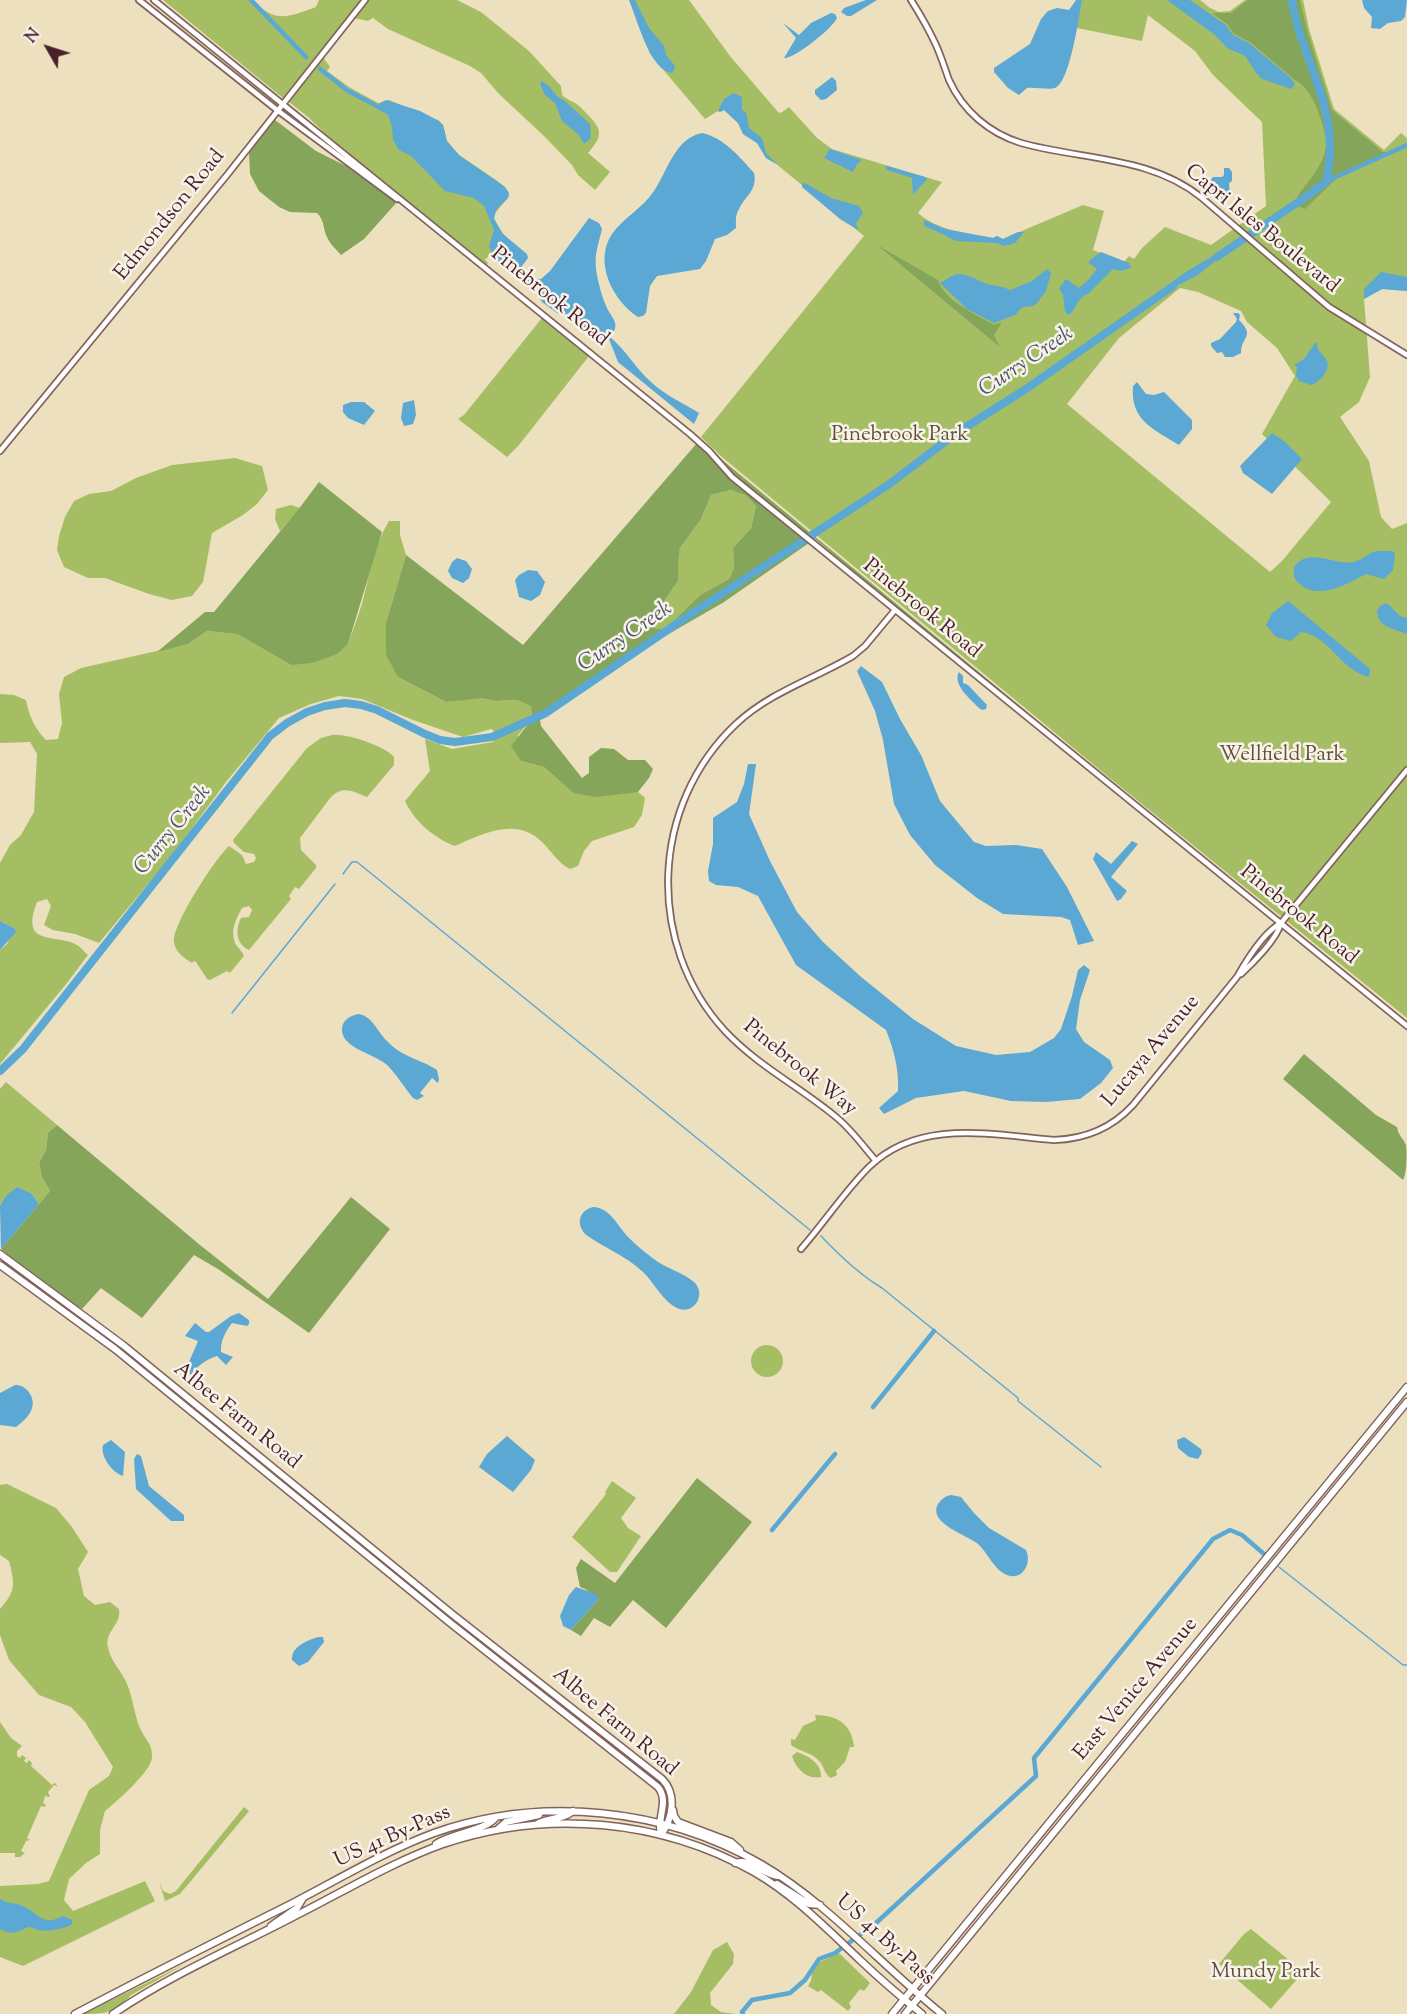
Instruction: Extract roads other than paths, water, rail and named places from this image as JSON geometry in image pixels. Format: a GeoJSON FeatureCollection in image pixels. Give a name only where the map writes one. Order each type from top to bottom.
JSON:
{"type":"FeatureCollection","features":[{"type":"Feature","properties":{"kind":"main road","name":"Albee Farm Road"},"geometry":{"type":"LineString","coordinates":[[0,1254],[139,1359],[666,1784],[671,1793],[672,1806],[661,1835]]}},
{"type":"Feature","properties":{"kind":"main road","name":"Albee Farm Road"},"geometry":{"type":"LineString","coordinates":[[0,1265],[118,1352],[475,1643],[661,1790],[664,1801],[659,1823],[661,1835]]}},
{"type":"Feature","properties":{"kind":"main road"},"geometry":{"type":"LineString","coordinates":[[71,1317],[73,1314],[76,1315],[127,1353],[139,1359]]}},
{"type":"Feature","properties":{"kind":"main road","name":"East Venice Avenue"},"geometry":{"type":"LineString","coordinates":[[892,2014],[1407,1387]]}},
{"type":"Feature","properties":{"kind":"main road","name":"East Venice Avenue"},"geometry":{"type":"LineString","coordinates":[[905,2014],[1407,1402]]}},
{"type":"Feature","properties":{"kind":"main road"},"geometry":{"type":"LineString","coordinates":[[374,1561],[379,1554]]}},
{"type":"Feature","properties":{"kind":"main road"},"geometry":{"type":"LineString","coordinates":[[615,1752],[620,1745]]}},
{"type":"Feature","properties":{"kind":"main road"},"geometry":{"type":"LineString","coordinates":[[672,1806],[678,1822],[731,1842],[745,1855]]}},
{"type":"Feature","properties":{"kind":"main road"},"geometry":{"type":"LineString","coordinates":[[534,1825],[549,1818],[567,1816],[573,1811]]}},
{"type":"Feature","properties":{"kind":"main road","name":"US 41 By-Pass"},"geometry":{"type":"LineString","coordinates":[[75,2014],[434,1833],[496,1817],[573,1811],[626,1816],[659,1823],[709,1838],[745,1855],[782,1877],[820,1905],[911,1989],[942,2014]]}},
{"type":"Feature","properties":{"kind":"main road"},"geometry":{"type":"LineString","coordinates":[[498,1830],[506,1822],[531,1818],[548,1812]]}},
{"type":"Feature","properties":{"kind":"main road"},"geometry":{"type":"LineString","coordinates":[[426,1851],[447,1838],[491,1824],[496,1817]]}},
{"type":"Feature","properties":{"kind":"main road","name":"US 41 By-Pass"},"geometry":{"type":"LineString","coordinates":[[113,2014],[195,1966],[426,1851],[498,1830],[534,1825],[601,1825],[661,1835],[694,1845],[735,1863],[771,1883],[796,1901],[922,2014]]}},
{"type":"Feature","properties":{"kind":"main road"},"geometry":{"type":"LineString","coordinates":[[381,1858],[386,1870]]}},
{"type":"Feature","properties":{"kind":"main road"},"geometry":{"type":"LineString","coordinates":[[735,1863],[746,1862],[769,1874],[782,1877]]}},
{"type":"Feature","properties":{"kind":"main road"},"geometry":{"type":"LineString","coordinates":[[771,1883],[781,1885],[809,1904],[820,1905]]}},
{"type":"Feature","properties":{"kind":"main road"},"geometry":{"type":"LineString","coordinates":[[264,1932],[297,1908],[303,1898]]}},
{"type":"Feature","properties":{"kind":"main road"},"geometry":{"type":"LineString","coordinates":[[190,1956],[195,1966]]}},
{"type":"Feature","properties":{"kind":"street","name":"Pinebrook Road"},"geometry":{"type":"LineString","coordinates":[[139,0],[277,110],[384,191],[419,214]]}},
{"type":"Feature","properties":{"kind":"street","name":"Pinebrook Road"},"geometry":{"type":"LineString","coordinates":[[154,0],[694,438],[709,451],[728,474],[1407,1026]]}},
{"type":"Feature","properties":{"kind":"street","name":"Edmondson Road"},"geometry":{"type":"LineString","coordinates":[[0,451],[197,212],[365,0]]}},
{"type":"Feature","properties":{"kind":"street","name":"Capri Isles Boulevard"},"geometry":{"type":"LineString","coordinates":[[911,0],[936,45],[955,91],[972,114],[990,129],[1025,145],[1132,165],[1161,173],[1186,186],[1329,307],[1407,355]]}},
{"type":"Feature","properties":{"kind":"street","name":"Pinebrook Way"},"geometry":{"type":"LineString","coordinates":[[876,1161],[842,1122],[751,1054],[708,1010],[692,982],[677,946],[669,912],[667,874],[672,836],[680,807],[697,773],[718,743],[736,723],[765,701],[853,656],[865,646],[895,610]]}},
{"type":"Feature","properties":{"kind":"street","name":"Lucaya Avenue"},"geometry":{"type":"LineString","coordinates":[[801,1249],[876,1161],[902,1144],[937,1134],[964,1133],[1063,1140],[1080,1137],[1115,1122],[1133,1105],[1237,977],[1278,932],[1281,923],[1407,770]]}},
{"type":"Feature","properties":{"kind":"water"},"geometry":{"type":"Polygon","coordinates":[[[629,0],[635,0],[649,28],[664,46],[666,55],[675,66],[673,73],[658,64],[651,54],[629,0]]]}},
{"type":"Feature","properties":{"kind":"water"},"geometry":{"type":"Polygon","coordinates":[[[866,0],[877,0],[851,16],[841,12],[844,8],[866,0]]]}},
{"type":"Feature","properties":{"kind":"water"},"geometry":{"type":"Polygon","coordinates":[[[1076,0],[1082,0],[1076,34],[1069,62],[1060,83],[1052,89],[1027,88],[1019,95],[1008,88],[994,72],[994,68],[1030,44],[1041,19],[1048,11],[1057,8],[1069,10],[1076,0]]]}},
{"type":"Feature","properties":{"kind":"water"},"geometry":{"type":"Polygon","coordinates":[[[1167,0],[1190,0],[1226,25],[1233,35],[1249,43],[1292,79],[1295,85],[1291,89],[1262,79],[1245,56],[1227,48],[1215,35],[1167,0]]]}},
{"type":"Feature","properties":{"kind":"water"},"geometry":{"type":"Polygon","coordinates":[[[1362,0],[1407,0],[1405,17],[1401,21],[1388,23],[1380,29],[1371,28],[1372,17],[1364,8],[1362,0]]]}},
{"type":"Feature","properties":{"kind":"water"},"geometry":{"type":"Polygon","coordinates":[[[831,13],[837,18],[828,29],[796,54],[784,58],[796,38],[783,23],[799,35],[811,23],[831,13]]]}},
{"type":"Feature","properties":{"kind":"water"},"geometry":{"type":"Polygon","coordinates":[[[832,77],[836,81],[837,90],[826,99],[821,100],[815,94],[815,90],[832,77]]]}},
{"type":"Feature","properties":{"kind":"water"},"geometry":{"type":"Polygon","coordinates":[[[542,81],[590,124],[591,138],[584,144],[579,135],[562,121],[555,103],[545,95],[540,84],[542,81]]]}},
{"type":"Feature","properties":{"kind":"water"},"geometry":{"type":"Polygon","coordinates":[[[734,93],[742,97],[742,110],[746,112],[749,128],[762,138],[766,153],[778,165],[766,158],[757,143],[743,134],[738,123],[724,110],[718,111],[724,99],[734,93]]]}},
{"type":"Feature","properties":{"kind":"water"},"geometry":{"type":"Polygon","coordinates":[[[386,100],[420,111],[439,121],[443,125],[447,141],[459,155],[505,187],[509,193],[508,198],[496,210],[494,219],[503,234],[527,254],[528,258],[522,266],[532,278],[541,279],[550,271],[589,218],[599,223],[602,229],[596,254],[596,265],[603,298],[615,322],[615,329],[610,337],[656,387],[699,413],[694,424],[618,362],[609,339],[594,338],[565,315],[557,313],[542,302],[526,278],[506,270],[495,258],[489,246],[494,230],[484,206],[474,198],[445,191],[411,156],[399,150],[393,140],[388,115],[374,107],[386,100]]]}},
{"type":"Feature","properties":{"kind":"water"},"geometry":{"type":"Polygon","coordinates":[[[702,133],[724,143],[737,155],[754,173],[754,184],[738,211],[736,228],[727,235],[715,239],[700,269],[657,276],[650,286],[646,313],[638,317],[621,301],[608,280],[605,268],[607,245],[617,228],[649,197],[678,149],[693,136],[702,133]]]}},
{"type":"Feature","properties":{"kind":"water"},"geometry":{"type":"Polygon","coordinates":[[[830,149],[862,160],[853,172],[824,158],[830,149]]]}},
{"type":"Feature","properties":{"kind":"water"},"geometry":{"type":"Polygon","coordinates":[[[887,166],[927,179],[913,195],[912,178],[887,170],[885,168],[887,166]]]}},
{"type":"Feature","properties":{"kind":"water"},"geometry":{"type":"Polygon","coordinates":[[[1224,168],[1229,168],[1232,172],[1232,181],[1229,183],[1230,195],[1224,201],[1211,189],[1209,183],[1213,177],[1224,175],[1224,168]]]}},
{"type":"Feature","properties":{"kind":"water"},"geometry":{"type":"Polygon","coordinates":[[[805,183],[831,198],[859,206],[863,213],[856,223],[858,230],[840,219],[802,187],[805,183]]]}},
{"type":"Feature","properties":{"kind":"water"},"geometry":{"type":"Polygon","coordinates":[[[924,220],[945,229],[993,238],[997,236],[1003,239],[1018,232],[1024,232],[1015,243],[1004,246],[997,243],[956,241],[924,226],[924,220]]]}},
{"type":"Feature","properties":{"kind":"water"},"geometry":{"type":"Polygon","coordinates":[[[1221,250],[1226,252],[1198,275],[1165,292],[1175,280],[1221,250]]]}},
{"type":"Feature","properties":{"kind":"water"},"geometry":{"type":"Polygon","coordinates":[[[1101,252],[1129,263],[1131,268],[1121,271],[1113,269],[1082,298],[1069,315],[1065,312],[1063,295],[1059,288],[1066,279],[1079,288],[1097,269],[1088,262],[1101,252]]]}},
{"type":"Feature","properties":{"kind":"water"},"geometry":{"type":"Polygon","coordinates":[[[1047,269],[1051,273],[1046,291],[1037,303],[1023,307],[1015,315],[994,323],[967,309],[940,283],[954,275],[962,274],[1010,290],[1032,281],[1047,269]]]}},
{"type":"Feature","properties":{"kind":"water"},"geometry":{"type":"Polygon","coordinates":[[[1381,272],[1407,277],[1407,291],[1382,289],[1364,299],[1364,289],[1381,272]]]}},
{"type":"Feature","properties":{"kind":"water"},"geometry":{"type":"Polygon","coordinates":[[[1233,313],[1240,315],[1239,320],[1247,333],[1241,353],[1233,357],[1225,357],[1222,352],[1217,353],[1211,343],[1220,339],[1236,322],[1237,319],[1233,313]]]}},
{"type":"Feature","properties":{"kind":"water"},"geometry":{"type":"Polygon","coordinates":[[[1315,343],[1328,365],[1324,376],[1311,385],[1299,381],[1296,375],[1297,367],[1294,365],[1304,359],[1315,343]]]}},
{"type":"Feature","properties":{"kind":"water"},"geometry":{"type":"Polygon","coordinates":[[[1137,382],[1146,394],[1154,395],[1164,392],[1192,420],[1192,429],[1179,445],[1152,428],[1139,415],[1133,398],[1133,386],[1137,382]]]}},
{"type":"Feature","properties":{"kind":"water"},"geometry":{"type":"Polygon","coordinates":[[[414,400],[416,415],[413,424],[404,426],[401,418],[403,403],[414,400]]]}},
{"type":"Feature","properties":{"kind":"water"},"geometry":{"type":"Polygon","coordinates":[[[351,402],[364,402],[375,411],[364,425],[348,418],[343,412],[343,405],[351,402]]]}},
{"type":"Feature","properties":{"kind":"water"},"geometry":{"type":"Polygon","coordinates":[[[1272,433],[1284,441],[1302,459],[1272,494],[1243,473],[1240,466],[1272,433]]]}},
{"type":"Feature","properties":{"kind":"water"},"geometry":{"type":"Polygon","coordinates":[[[1379,551],[1395,553],[1393,570],[1384,579],[1366,574],[1338,587],[1318,591],[1309,590],[1294,577],[1294,567],[1307,558],[1315,557],[1346,563],[1360,560],[1379,551]]]}},
{"type":"Feature","properties":{"kind":"water"},"geometry":{"type":"Polygon","coordinates":[[[457,558],[466,561],[472,569],[469,578],[463,583],[452,578],[448,571],[452,562],[457,558]]]}},
{"type":"Feature","properties":{"kind":"water"},"geometry":{"type":"Polygon","coordinates":[[[528,570],[537,571],[545,582],[540,595],[531,601],[519,597],[515,580],[528,570]]]}},
{"type":"Feature","properties":{"kind":"water"},"geometry":{"type":"Polygon","coordinates":[[[1288,601],[1370,669],[1369,677],[1359,674],[1328,646],[1311,635],[1301,632],[1291,641],[1276,637],[1266,625],[1272,613],[1288,601]]]}},
{"type":"Feature","properties":{"kind":"water"},"geometry":{"type":"Polygon","coordinates":[[[1386,603],[1407,618],[1407,634],[1388,627],[1380,621],[1377,611],[1386,603]]]}},
{"type":"Feature","properties":{"kind":"water"},"geometry":{"type":"Polygon","coordinates":[[[861,666],[882,682],[921,755],[940,801],[974,842],[986,846],[1016,845],[1042,849],[1067,887],[1094,941],[1078,945],[1070,920],[1061,917],[1003,914],[977,898],[935,865],[910,835],[894,804],[883,740],[875,711],[857,671],[861,666]]]}},
{"type":"Feature","properties":{"kind":"water"},"geometry":{"type":"Polygon","coordinates":[[[959,672],[963,676],[963,683],[968,685],[987,705],[986,709],[979,708],[963,691],[957,677],[959,672]]]}},
{"type":"Feature","properties":{"kind":"water"},"geometry":{"type":"Polygon","coordinates":[[[748,764],[756,764],[749,814],[770,861],[797,912],[823,942],[860,976],[913,1019],[956,1046],[996,1055],[1030,1052],[1054,1038],[1061,1029],[1078,970],[1084,965],[1090,970],[1080,1000],[1076,1029],[1084,1042],[1110,1060],[1113,1068],[1101,1083],[1080,1099],[1046,1102],[1011,1101],[964,1091],[916,1098],[884,1114],[879,1108],[898,1091],[898,1075],[886,1030],[796,965],[758,896],[738,887],[716,885],[709,881],[713,818],[737,802],[748,764]]]}},
{"type":"Feature","properties":{"kind":"water"},"geometry":{"type":"Polygon","coordinates":[[[1132,841],[1138,844],[1111,877],[1127,891],[1117,901],[1093,859],[1096,852],[1111,864],[1132,841]]]}},
{"type":"Feature","properties":{"kind":"water"},"geometry":{"type":"Polygon","coordinates":[[[0,921],[14,928],[16,932],[0,950],[0,921]]]}},
{"type":"Feature","properties":{"kind":"water"},"geometry":{"type":"Polygon","coordinates":[[[358,1014],[371,1021],[393,1047],[437,1070],[438,1083],[432,1078],[420,1093],[424,1096],[417,1100],[387,1065],[350,1044],[342,1032],[343,1024],[349,1017],[358,1014]]]}},
{"type":"Feature","properties":{"kind":"water"},"geometry":{"type":"Polygon","coordinates":[[[17,1187],[32,1194],[39,1204],[1,1249],[0,1206],[5,1197],[17,1187]]]}},
{"type":"Feature","properties":{"kind":"water"},"geometry":{"type":"Polygon","coordinates":[[[593,1207],[609,1214],[629,1238],[651,1257],[694,1282],[699,1292],[697,1302],[689,1309],[683,1310],[672,1305],[639,1268],[585,1234],[580,1226],[580,1218],[585,1211],[593,1207]]]}},
{"type":"Feature","properties":{"kind":"water"},"geometry":{"type":"Polygon","coordinates":[[[239,1313],[249,1320],[249,1324],[247,1326],[232,1323],[221,1344],[221,1352],[233,1357],[226,1365],[217,1356],[213,1357],[199,1366],[191,1375],[186,1369],[198,1341],[185,1336],[195,1323],[209,1332],[239,1313]]]}},
{"type":"Feature","properties":{"kind":"water"},"geometry":{"type":"Polygon","coordinates":[[[15,1385],[24,1387],[28,1391],[33,1402],[31,1412],[16,1427],[0,1425],[0,1393],[15,1385]]]}},
{"type":"Feature","properties":{"kind":"water"},"geometry":{"type":"Polygon","coordinates":[[[507,1436],[535,1460],[531,1470],[513,1492],[479,1467],[487,1454],[507,1436]]]}},
{"type":"Feature","properties":{"kind":"water"},"geometry":{"type":"Polygon","coordinates":[[[1184,1437],[1201,1449],[1202,1453],[1198,1459],[1189,1457],[1178,1448],[1177,1440],[1184,1437]]]}},
{"type":"Feature","properties":{"kind":"water"},"geometry":{"type":"Polygon","coordinates":[[[111,1440],[125,1452],[123,1476],[111,1468],[103,1454],[103,1445],[111,1440]]]}},
{"type":"Feature","properties":{"kind":"water"},"geometry":{"type":"Polygon","coordinates":[[[137,1454],[141,1456],[149,1486],[184,1515],[184,1521],[171,1521],[136,1489],[134,1459],[137,1454]]]}},
{"type":"Feature","properties":{"kind":"water"},"geometry":{"type":"Polygon","coordinates":[[[951,1495],[961,1497],[989,1528],[1026,1550],[1028,1560],[1022,1573],[1013,1576],[1002,1573],[978,1544],[944,1524],[936,1512],[937,1506],[951,1495]]]}},
{"type":"Feature","properties":{"kind":"water"},"geometry":{"type":"Polygon","coordinates":[[[576,1587],[596,1594],[599,1599],[571,1630],[563,1626],[560,1616],[569,1595],[576,1587]]]}},
{"type":"Feature","properties":{"kind":"water"},"geometry":{"type":"Polygon","coordinates":[[[323,1637],[324,1642],[308,1662],[299,1666],[292,1660],[292,1655],[297,1648],[323,1637]]]}},
{"type":"Feature","properties":{"kind":"water"},"geometry":{"type":"Polygon","coordinates":[[[0,1899],[23,1906],[46,1920],[63,1916],[72,1920],[72,1924],[51,1930],[41,1931],[28,1927],[14,1933],[4,1931],[0,1929],[0,1899]]]}},
{"type":"Feature","properties":{"kind":"waterway"},"geometry":{"type":"LineString","coordinates":[[251,0],[306,57]]}},
{"type":"Feature","properties":{"kind":"waterway"},"geometry":{"type":"LineString","coordinates":[[1217,257],[1327,181],[1330,144],[1325,107],[1301,36],[1292,0]]}},
{"type":"Feature","properties":{"kind":"waterway"},"geometry":{"type":"LineString","coordinates":[[320,69],[348,91],[375,105]]}},
{"type":"Feature","properties":{"kind":"waterway"},"geometry":{"type":"LineString","coordinates":[[1327,181],[1407,145]]}},
{"type":"Feature","properties":{"kind":"waterway","name":"Curry Creek"},"geometry":{"type":"LineString","coordinates":[[0,1071],[23,1049],[270,736],[287,723],[307,712],[345,703],[377,710],[425,734],[440,740],[455,742],[492,737],[546,713],[691,614],[888,485],[958,432],[1026,389],[1173,286]]}},
{"type":"Feature","properties":{"kind":"waterway"},"geometry":{"type":"LineString","coordinates":[[343,874],[352,862],[357,862],[810,1230]]}},
{"type":"Feature","properties":{"kind":"waterway"},"geometry":{"type":"LineString","coordinates":[[232,1013],[335,884]]}},
{"type":"Feature","properties":{"kind":"waterway"},"geometry":{"type":"LineString","coordinates":[[821,1236],[858,1271],[882,1288],[1101,1467]]}},
{"type":"Feature","properties":{"kind":"waterway"},"geometry":{"type":"LineString","coordinates":[[873,1407],[934,1331]]}},
{"type":"Feature","properties":{"kind":"waterway"},"geometry":{"type":"LineString","coordinates":[[772,1530],[835,1454]]}},
{"type":"Feature","properties":{"kind":"waterway"},"geometry":{"type":"LineString","coordinates":[[743,2014],[742,2012],[752,2000],[790,1993],[805,1980],[819,1959],[835,1953],[876,1923],[1036,1776],[1034,1758],[1213,1539],[1230,1530],[1242,1535],[1264,1554]]}},
{"type":"Feature","properties":{"kind":"waterway"},"geometry":{"type":"LineString","coordinates":[[1279,1567],[1403,1665],[1407,1665]]}},
{"type":"Feature","properties":{"kind":"park label","name":"Pinebrook Park"},"geometry":{"type":"Point","coordinates":[900,436]}},
{"type":"Feature","properties":{"kind":"park label","name":"Wellfield Park"},"geometry":{"type":"Point","coordinates":[1282,756]}},
{"type":"Feature","properties":{"kind":"park label","name":"Mundy Park"},"geometry":{"type":"Point","coordinates":[1266,1973]}}]}
